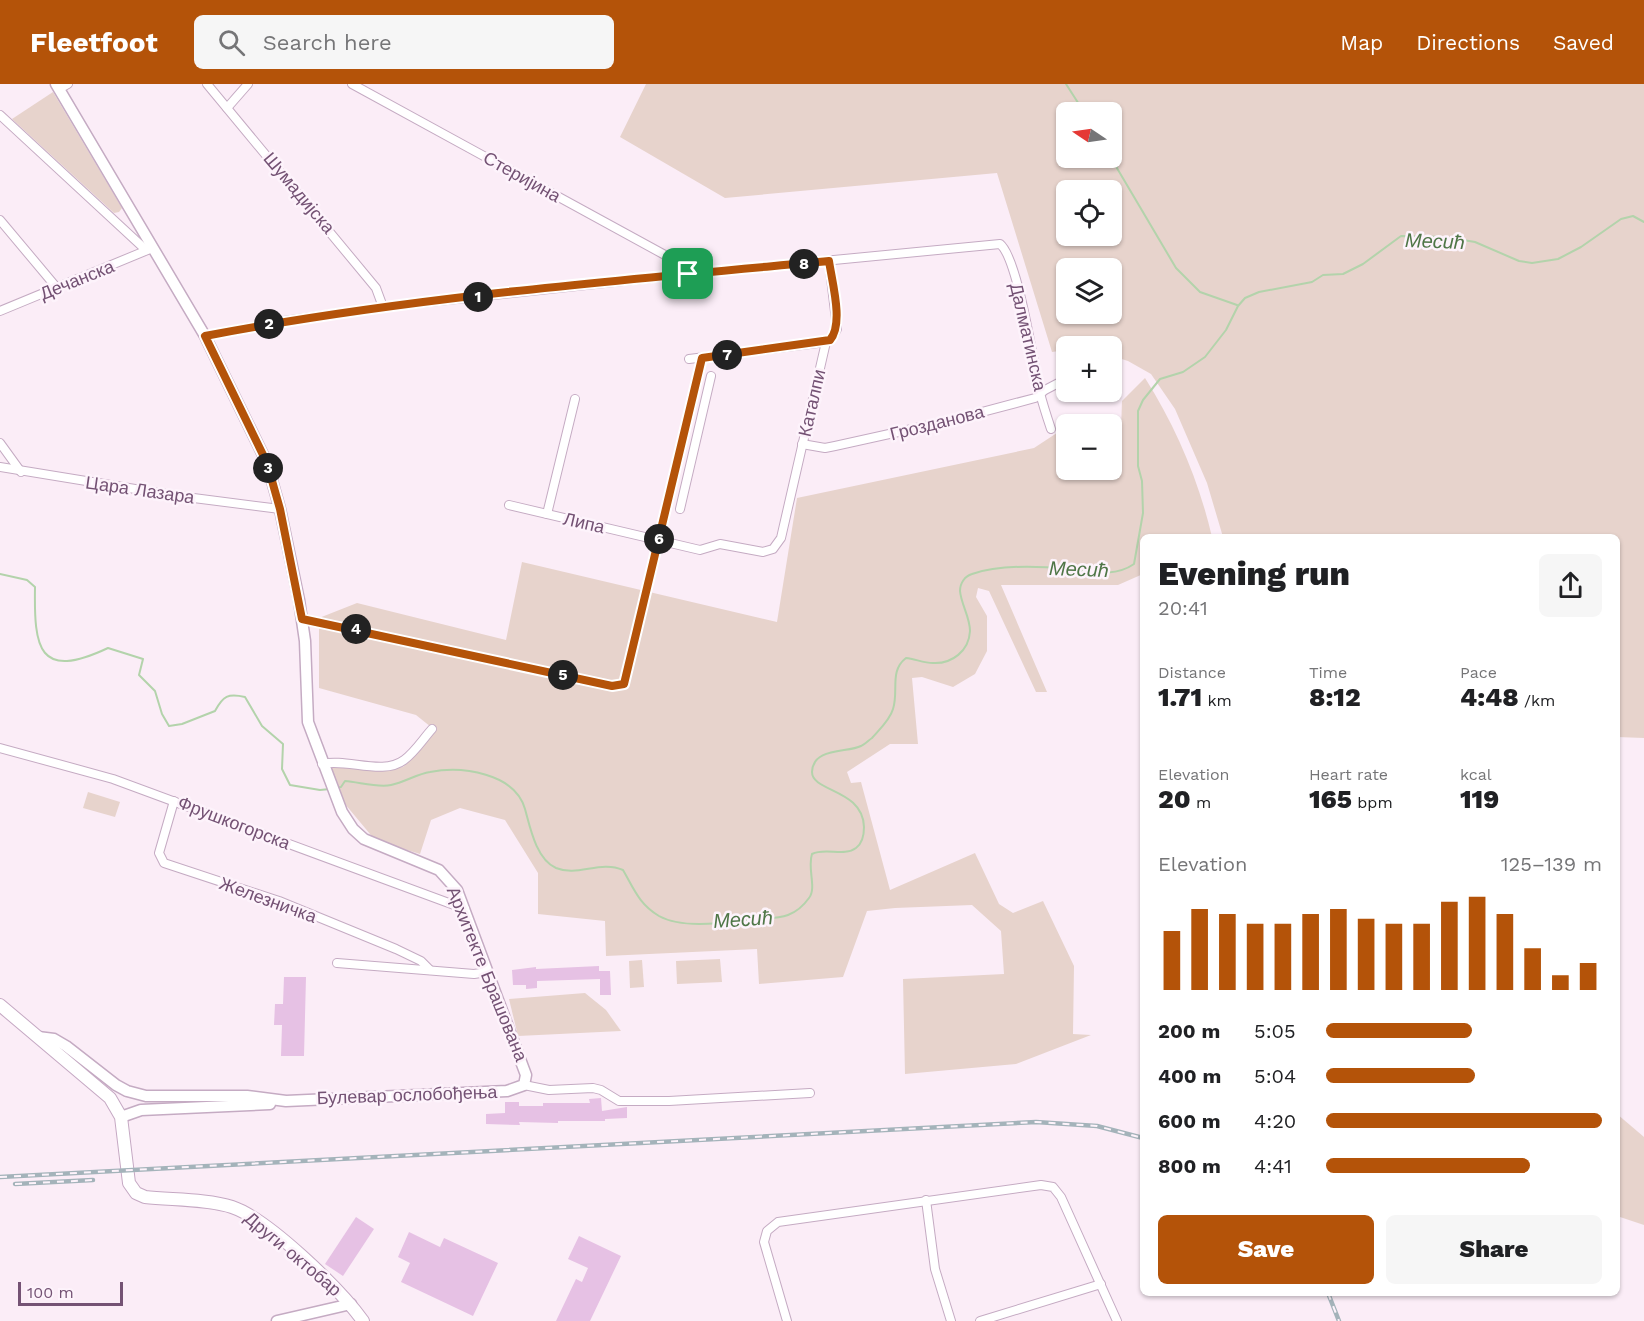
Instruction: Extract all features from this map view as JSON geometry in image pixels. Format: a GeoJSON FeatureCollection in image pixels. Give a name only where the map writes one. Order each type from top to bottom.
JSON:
{"type":"FeatureCollection","features":[{"type":"Feature","properties":{"kind":"main road","name":"Други октобар"},"geometry":{"type":"LineString","coordinates":[[0,1005],[105,1091],[121,1117],[129,1183],[136,1193],[145,1197],[228,1206],[254,1216],[335,1287],[363,1321]]}},
{"type":"Feature","properties":{"kind":"street","name":"Шумадијска"},"geometry":{"type":"LineString","coordinates":[[207,84],[376,288],[383,307]]}},
{"type":"Feature","properties":{"kind":"street"},"geometry":{"type":"LineString","coordinates":[[227,108],[248,84]]}},
{"type":"Feature","properties":{"kind":"street","name":"Стеријина"},"geometry":{"type":"LineString","coordinates":[[352,84],[674,260],[684,267],[688,274]]}},
{"type":"Feature","properties":{"kind":"street","name":"Архитекте Брашована"},"geometry":{"type":"LineString","coordinates":[[61,86],[132,211],[149,249],[205,336],[267,463],[280,509],[302,619],[308,722],[335,797],[353,829],[364,839],[424,862],[448,878],[458,890],[525,1069],[524,1085]]}},
{"type":"Feature","properties":{"kind":"street"},"geometry":{"type":"LineString","coordinates":[[0,115],[116,222],[149,249]]}},
{"type":"Feature","properties":{"kind":"street"},"geometry":{"type":"LineString","coordinates":[[116,222],[125,218],[132,211]]}},
{"type":"Feature","properties":{"kind":"street"},"geometry":{"type":"LineString","coordinates":[[0,220],[57,288]]}},
{"type":"Feature","properties":{"kind":"street","name":"Далматинска"},"geometry":{"type":"LineString","coordinates":[[829,261],[996,244],[1002,246],[1006,250],[1021,297],[1040,393],[1051,429]]}},
{"type":"Feature","properties":{"kind":"street","name":"Дечанска"},"geometry":{"type":"LineString","coordinates":[[0,311],[149,249]]}},
{"type":"Feature","properties":{"kind":"street"},"geometry":{"type":"LineString","coordinates":[[205,336],[277,322],[383,307],[829,261]]}},
{"type":"Feature","properties":{"kind":"street","name":"Каталпи"},"geometry":{"type":"LineString","coordinates":[[777,546],[781,538],[826,342],[836,333],[837,321],[829,261]]}},
{"type":"Feature","properties":{"kind":"street"},"geometry":{"type":"LineString","coordinates":[[689,359],[826,342]]}},
{"type":"Feature","properties":{"kind":"street"},"geometry":{"type":"LineString","coordinates":[[302,619],[612,686],[624,684],[702,358]]}},
{"type":"Feature","properties":{"kind":"street"},"geometry":{"type":"LineString","coordinates":[[680,509],[711,376]]}},
{"type":"Feature","properties":{"kind":"street","name":"Грозданова"},"geometry":{"type":"LineString","coordinates":[[802,444],[825,448],[872,440],[1035,398],[1056,384]]}},
{"type":"Feature","properties":{"kind":"street"},"geometry":{"type":"LineString","coordinates":[[547,514],[575,399]]}},
{"type":"Feature","properties":{"kind":"street"},"geometry":{"type":"LineString","coordinates":[[688,416],[700,419]]}},
{"type":"Feature","properties":{"kind":"street"},"geometry":{"type":"LineString","coordinates":[[0,442],[21,472]]}},
{"type":"Feature","properties":{"kind":"street","name":"Цара Лазара"},"geometry":{"type":"LineString","coordinates":[[0,467],[21,472],[280,509]]}},
{"type":"Feature","properties":{"kind":"street","name":"Липа"},"geometry":{"type":"LineString","coordinates":[[509,505],[700,550],[720,544],[763,552],[777,546]]}},
{"type":"Feature","properties":{"kind":"street"},"geometry":{"type":"LineString","coordinates":[[322,764],[341,761],[370,766],[403,762],[432,729]]}},
{"type":"Feature","properties":{"kind":"street","name":"Фрушкогорска"},"geometry":{"type":"LineString","coordinates":[[0,748],[113,779],[465,909]]}},
{"type":"Feature","properties":{"kind":"street","name":"Железничка"},"geometry":{"type":"LineString","coordinates":[[174,801],[159,853],[160,860],[279,901],[396,949],[421,961],[430,970]]}},
{"type":"Feature","properties":{"kind":"street"},"geometry":{"type":"LineString","coordinates":[[337,963],[474,974],[487,972]]}},
{"type":"Feature","properties":{"kind":"street","name":"Булевар ослобођења"},"geometry":{"type":"LineString","coordinates":[[38,1037],[60,1043],[117,1084],[136,1094],[237,1102],[259,1098],[286,1101]]}},
{"type":"Feature","properties":{"kind":"street","name":"Булевар ослобођења"},"geometry":{"type":"LineString","coordinates":[[121,1117],[141,1110],[237,1102],[507,1091],[524,1085],[549,1090],[593,1088],[619,1101],[669,1101],[810,1093]]}},
{"type":"Feature","properties":{"kind":"street"},"geometry":{"type":"LineString","coordinates":[[787,1321],[764,1242],[767,1232],[778,1222],[1041,1185],[1053,1187],[1061,1197],[1117,1321]]}},
{"type":"Feature","properties":{"kind":"street"},"geometry":{"type":"LineString","coordinates":[[926,1200],[935,1269],[951,1321]]}},
{"type":"Feature","properties":{"kind":"street"},"geometry":{"type":"LineString","coordinates":[[980,1321],[1101,1284]]}},
{"type":"Feature","properties":{"kind":"street"},"geometry":{"type":"LineString","coordinates":[[277,1321],[351,1304]]}},
{"type":"Feature","properties":{"kind":"shaded area"},"geometry":{"type":"Polygon","coordinates":[[[646,84],[1644,84],[1644,738],[1620,737],[1620,534],[1222,534],[1207,483],[1175,409],[1151,374],[1122,359],[1122,336],[1056,336],[1056,351],[1052,352],[997,173],[725,198],[620,137],[646,84]]]}},
{"type":"Feature","properties":{"kind":"shaded area"},"geometry":{"type":"Polygon","coordinates":[[[53,92],[122,208],[119,212],[114,213],[12,119],[53,92]]]}},
{"type":"Feature","properties":{"kind":"shaded area"},"geometry":{"type":"Polygon","coordinates":[[[1145,378],[1167,416],[1185,455],[1211,534],[1140,534],[1140,575],[1118,585],[1001,585],[1047,692],[1036,692],[989,591],[978,588],[976,597],[987,616],[987,651],[975,674],[953,687],[922,677],[912,678],[918,744],[890,744],[847,772],[851,783],[861,782],[890,890],[975,853],[999,904],[1013,913],[1043,901],[1074,966],[1073,1034],[1091,1035],[1016,1064],[905,1074],[903,979],[1004,974],[1001,931],[972,905],[867,911],[843,977],[759,984],[757,949],[606,956],[605,921],[538,914],[538,873],[505,820],[460,808],[431,820],[420,854],[375,840],[345,804],[331,769],[338,764],[384,770],[403,767],[436,731],[416,715],[319,688],[319,618],[357,603],[506,640],[522,562],[777,622],[797,498],[1034,448],[1056,434],[1056,480],[1122,480],[1122,401],[1145,378]]]}},
{"type":"Feature","properties":{"kind":"shaded area"},"geometry":{"type":"Polygon","coordinates":[[[88,792],[120,802],[115,817],[83,808],[88,792]]]}},
{"type":"Feature","properties":{"kind":"shaded area"},"geometry":{"type":"Polygon","coordinates":[[[720,959],[722,982],[677,984],[676,961],[720,959]]]}},
{"type":"Feature","properties":{"kind":"shaded area"},"geometry":{"type":"Polygon","coordinates":[[[642,960],[644,987],[630,988],[629,961],[642,960]]]}},
{"type":"Feature","properties":{"kind":"shaded area"},"geometry":{"type":"Polygon","coordinates":[[[585,993],[606,1010],[621,1031],[518,1036],[509,999],[585,993]]]}},
{"type":"Feature","properties":{"kind":"shaded area"},"geometry":{"type":"Polygon","coordinates":[[[1620,1117],[1644,1137],[1644,1225],[1620,1217],[1620,1117]]]}},
{"type":"Feature","properties":{"kind":"building"},"geometry":{"type":"Polygon","coordinates":[[[599,966],[599,971],[610,971],[611,995],[600,995],[600,979],[537,981],[537,988],[526,989],[526,985],[513,985],[512,970],[536,967],[536,969],[599,966]]]}},
{"type":"Feature","properties":{"kind":"building"},"geometry":{"type":"Polygon","coordinates":[[[284,977],[306,977],[304,1056],[281,1056],[282,1025],[274,1025],[275,1004],[283,1004],[284,977]]]}},
{"type":"Feature","properties":{"kind":"building"},"geometry":{"type":"Polygon","coordinates":[[[601,1098],[602,1111],[627,1107],[627,1118],[605,1119],[605,1121],[558,1121],[558,1123],[519,1122],[520,1125],[486,1124],[486,1114],[505,1113],[505,1102],[519,1102],[519,1106],[543,1106],[543,1103],[590,1103],[589,1099],[601,1098]]]}},
{"type":"Feature","properties":{"kind":"building"},"geometry":{"type":"Polygon","coordinates":[[[356,1217],[374,1229],[343,1276],[325,1264],[356,1217]]]}},
{"type":"Feature","properties":{"kind":"building"},"geometry":{"type":"Polygon","coordinates":[[[409,1232],[440,1247],[444,1238],[498,1263],[473,1316],[401,1282],[410,1263],[398,1257],[409,1232]]]}},
{"type":"Feature","properties":{"kind":"building"},"geometry":{"type":"Polygon","coordinates":[[[579,1236],[621,1256],[590,1321],[556,1321],[576,1279],[582,1282],[588,1268],[568,1259],[579,1236]]]}},
{"type":"Feature","properties":{"kind":"waterway"},"geometry":{"type":"LineString","coordinates":[[1066,84],[1078,102]]}},
{"type":"Feature","properties":{"kind":"waterway"},"geometry":{"type":"LineString","coordinates":[[1117,168],[1176,268],[1200,292],[1237,305]]}},
{"type":"Feature","properties":{"kind":"waterway","name":"Месић"},"geometry":{"type":"LineString","coordinates":[[336,788],[341,787],[345,781],[386,786],[425,773],[443,770],[486,775],[510,787],[519,797],[535,842],[543,858],[549,864],[556,868],[573,871],[606,867],[623,870],[642,901],[659,916],[681,923],[706,924],[788,915],[802,906],[811,894],[812,854],[823,851],[851,851],[862,841],[864,827],[855,805],[814,779],[812,772],[818,758],[862,745],[881,728],[893,709],[896,675],[906,658],[940,663],[953,659],[963,650],[970,631],[960,591],[967,576],[983,571],[1020,567],[1110,572],[1134,564],[1143,513],[1142,481],[1138,466],[1138,411],[1143,400],[1160,379],[1183,372],[1205,357],[1226,330],[1238,306],[1245,298],[1259,292],[1312,282],[1323,275],[1343,274],[1363,264],[1401,236],[1445,237],[1475,242],[1519,261],[1532,263],[1558,259],[1581,247],[1621,219],[1633,216],[1644,222]]}},
{"type":"Feature","properties":{"kind":"waterway","name":"Месић"},"geometry":{"type":"LineString","coordinates":[[0,574],[27,580],[35,587],[36,627],[39,642],[45,653],[54,659],[67,661],[108,648],[143,659],[139,675],[155,691],[162,714],[169,726],[182,724],[215,711],[227,697],[234,695],[245,697],[262,726],[283,744],[282,769],[290,785],[320,790],[330,789]]}},
{"type":"Feature","properties":{"kind":"railway"},"geometry":{"type":"LineString","coordinates":[[0,1177],[1036,1122],[1097,1126],[1140,1137]]}},
{"type":"Feature","properties":{"kind":"railway"},"geometry":{"type":"LineString","coordinates":[[15,1184],[93,1180]]}},
{"type":"Feature","properties":{"kind":"railway"},"geometry":{"type":"LineString","coordinates":[[1329,1296],[1339,1321]]}},
{"type":"Feature","properties":{"kind":"route"},"geometry":{"type":"LineString","coordinates":[[829,261],[837,328],[836,333],[826,342],[702,358],[624,684],[612,686],[302,619],[280,509],[267,463],[205,336],[277,322],[383,307],[688,274],[829,261]]}}]}
